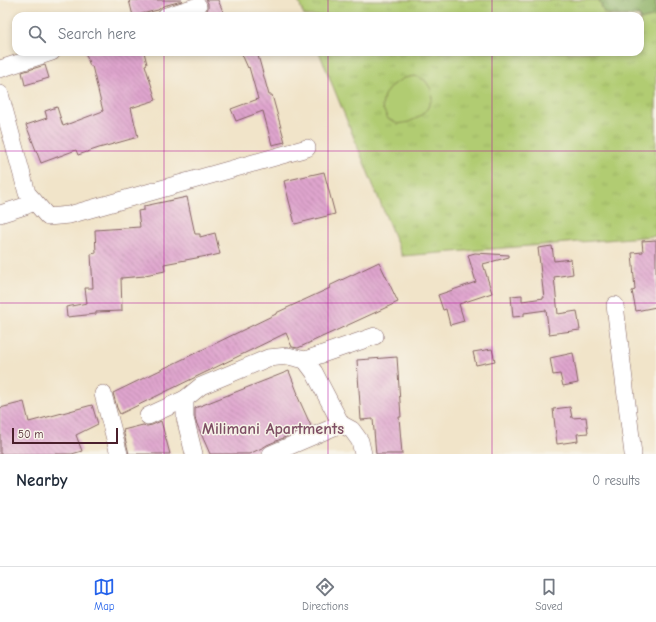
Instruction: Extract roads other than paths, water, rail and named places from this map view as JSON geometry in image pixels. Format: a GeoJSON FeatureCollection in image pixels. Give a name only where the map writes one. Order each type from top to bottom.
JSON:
{"type":"FeatureCollection","features":[{"type":"Feature","properties":{"kind":"street"},"geometry":{"type":"LineString","coordinates":[[179,12],[198,6]]}},
{"type":"Feature","properties":{"kind":"street"},"geometry":{"type":"LineString","coordinates":[[0,70],[40,56]]}},
{"type":"Feature","properties":{"kind":"street"},"geometry":{"type":"LineString","coordinates":[[0,94],[27,193],[48,216],[69,215],[307,148]]}},
{"type":"Feature","properties":{"kind":"street"},"geometry":{"type":"LineString","coordinates":[[0,214],[25,206],[34,201]]}},
{"type":"Feature","properties":{"kind":"street"},"geometry":{"type":"LineString","coordinates":[[615,305],[634,454]]}},
{"type":"Feature","properties":{"kind":"street"},"geometry":{"type":"LineString","coordinates":[[148,416],[185,399],[201,386],[268,358],[288,356],[305,360],[375,336]]}},
{"type":"Feature","properties":{"kind":"street"},"geometry":{"type":"LineString","coordinates":[[305,360],[314,372],[341,424],[352,430],[360,441],[363,454]]}},
{"type":"Feature","properties":{"kind":"street"},"geometry":{"type":"LineString","coordinates":[[103,394],[119,454]]}},
{"type":"Feature","properties":{"kind":"street"},"geometry":{"type":"LineString","coordinates":[[185,399],[185,418],[194,454]]}},
{"type":"Feature","properties":{"kind":"street"},"geometry":{"type":"LineString","coordinates":[[271,454],[341,424]]}},
{"type":"Feature","properties":{"kind":"district","name":"Milimani Apartments"},"geometry":{"type":"Point","coordinates":[273,429]}}]}
